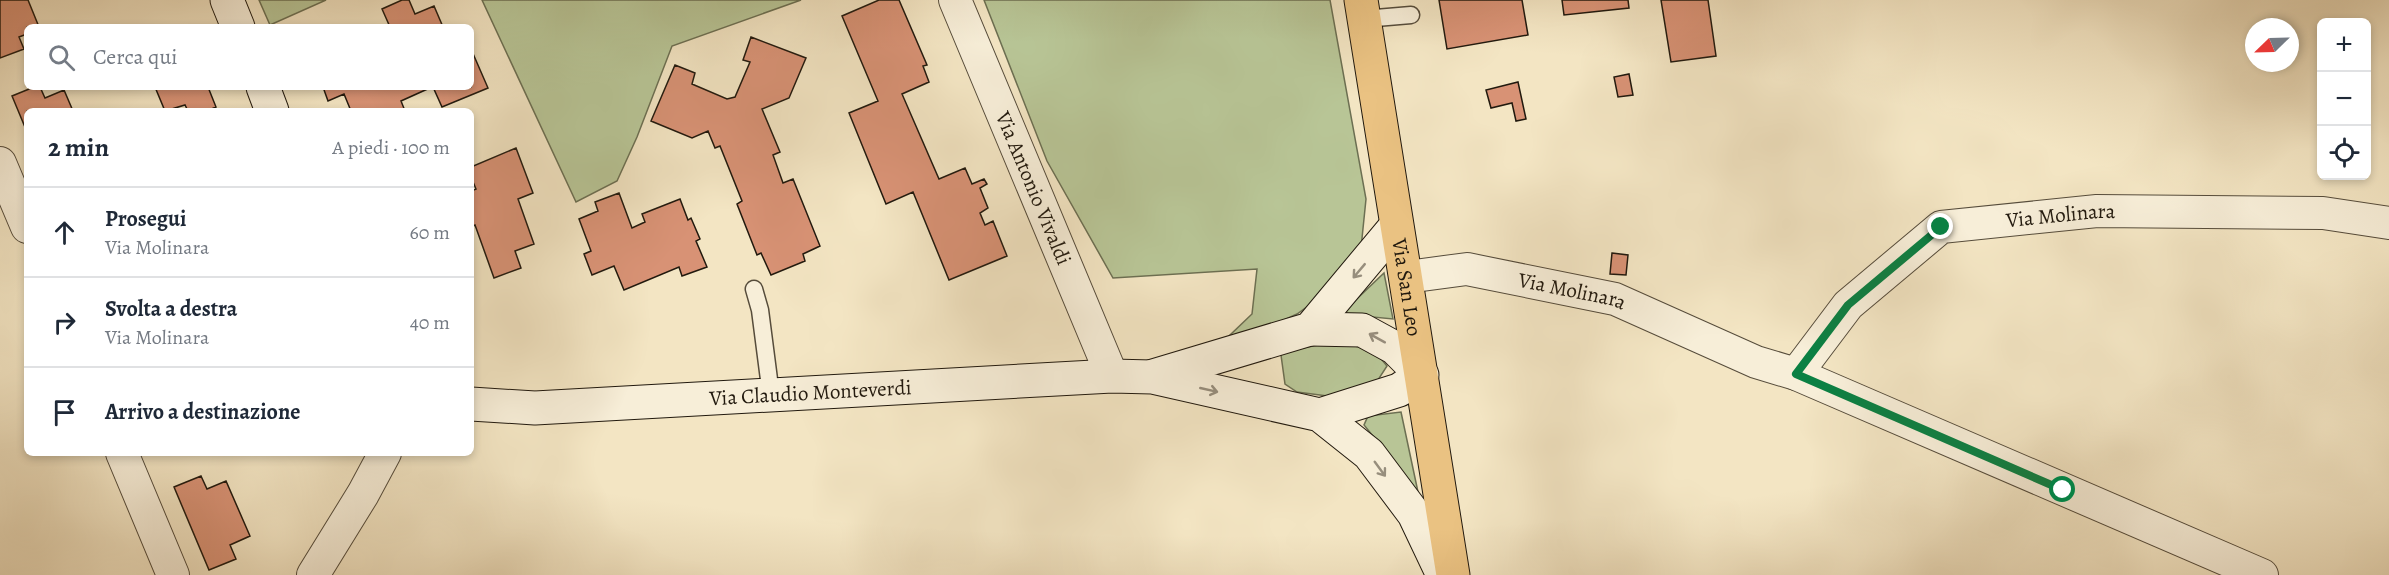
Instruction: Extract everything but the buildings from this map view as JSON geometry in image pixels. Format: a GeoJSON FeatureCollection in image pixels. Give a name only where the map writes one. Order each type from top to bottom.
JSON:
{"type":"FeatureCollection","features":[{"type":"Feature","properties":{"kind":"main road","name":"Via San Leo"},"geometry":{"type":"LineString","coordinates":[[1363,9],[1453,575]]}},
{"type":"Feature","properties":{"kind":"street"},"geometry":{"type":"LineString","coordinates":[[227,0],[237,24]]}},
{"type":"Feature","properties":{"kind":"street","name":"Via Antonio Vivaldi"},"geometry":{"type":"LineString","coordinates":[[955,0],[1112,376]]}},
{"type":"Feature","properties":{"kind":"street"},"geometry":{"type":"LineString","coordinates":[[263,90],[271,108]]}},
{"type":"Feature","properties":{"kind":"street"},"geometry":{"type":"LineString","coordinates":[[0,163],[24,220]]}},
{"type":"Feature","properties":{"kind":"street","name":"Via Molinara"},"geometry":{"type":"LineString","coordinates":[[1796,374],[1848,305],[1941,227],[2097,211],[2323,213],[2389,223]]}},
{"type":"Feature","properties":{"kind":"street"},"geometry":{"type":"LineString","coordinates":[[1310,329],[1396,226]]}},
{"type":"Feature","properties":{"kind":"street","name":"Via Molinara"},"geometry":{"type":"LineString","coordinates":[[1407,277],[1467,269],[1615,299],[1756,362],[1796,374],[2262,575]]}},
{"type":"Feature","properties":{"kind":"street"},"geometry":{"type":"LineString","coordinates":[[1152,376],[1310,329],[1362,330],[1395,348],[1422,375],[1399,390],[1320,416]]}},
{"type":"Feature","properties":{"kind":"street","name":"Via Claudio Monteverdi"},"geometry":{"type":"LineString","coordinates":[[474,404],[535,408],[1112,376],[1152,376]]}},
{"type":"Feature","properties":{"kind":"street"},"geometry":{"type":"LineString","coordinates":[[1152,376],[1320,416],[1369,454],[1414,514],[1443,575]]}},
{"type":"Feature","properties":{"kind":"street"},"geometry":{"type":"LineString","coordinates":[[123,456],[173,575]]}},
{"type":"Feature","properties":{"kind":"street"},"geometry":{"type":"LineString","coordinates":[[313,575],[383,456]]}},
{"type":"Feature","properties":{"kind":"lane"},"geometry":{"type":"LineString","coordinates":[[1363,9],[1411,15]]}},
{"type":"Feature","properties":{"kind":"lane"},"geometry":{"type":"LineString","coordinates":[[754,290],[760,310],[771,395]]}},
{"type":"Feature","properties":{"kind":"green space"},"geometry":{"type":"Polygon","coordinates":[[[259,0],[326,0],[272,24],[270,24],[259,0]]]}},
{"type":"Feature","properties":{"kind":"green space"},"geometry":{"type":"Polygon","coordinates":[[[482,0],[801,0],[672,46],[637,137],[617,181],[576,202],[482,0]]]}},
{"type":"Feature","properties":{"kind":"green space"},"geometry":{"type":"Polygon","coordinates":[[[984,0],[1330,0],[1366,199],[1361,248],[1333,288],[1297,314],[1255,333],[1228,337],[1252,314],[1257,269],[1113,278],[1047,161],[984,0]]]}},
{"type":"Feature","properties":{"kind":"green space"},"geometry":{"type":"Polygon","coordinates":[[[1384,273],[1393,319],[1341,314],[1384,273]]]}},
{"type":"Feature","properties":{"kind":"green space"},"geometry":{"type":"Polygon","coordinates":[[[1334,342],[1370,351],[1387,366],[1378,380],[1335,397],[1297,392],[1285,384],[1281,355],[1287,351],[1334,342]]]}},
{"type":"Feature","properties":{"kind":"green space"},"geometry":{"type":"Polygon","coordinates":[[[1401,412],[1418,492],[1364,425],[1368,416],[1401,412]]]}},
{"type":"Feature","properties":{"kind":"route"},"geometry":{"type":"LineString","coordinates":[[1941,227],[1848,305],[1796,374],[2063,490]]}}]}
